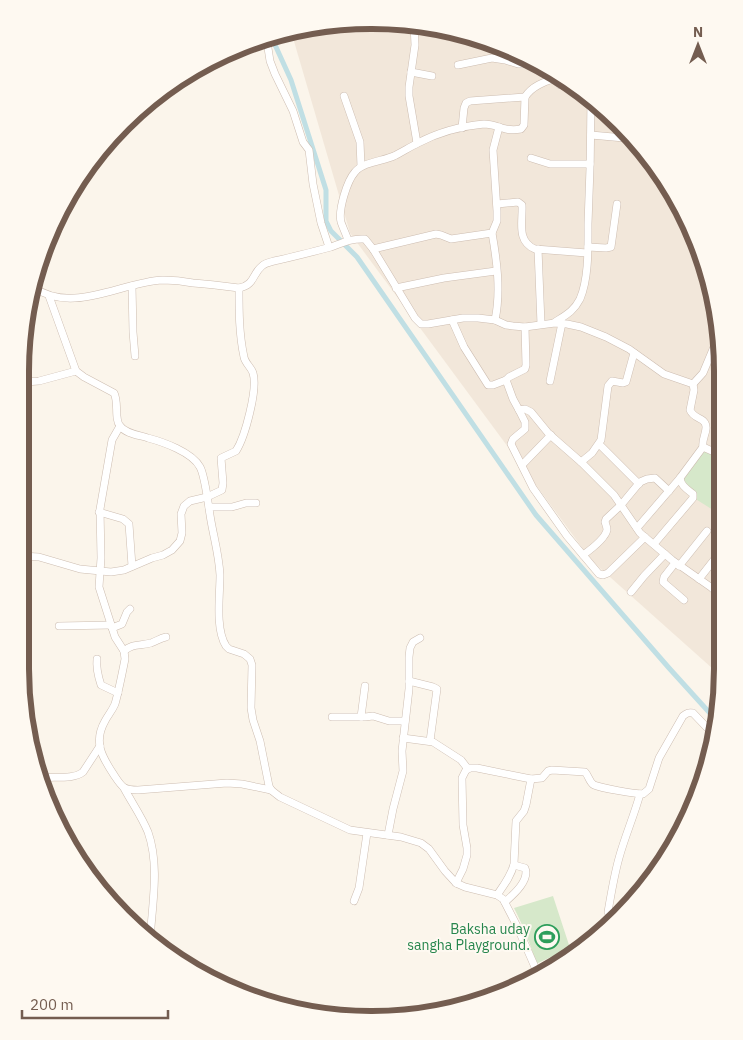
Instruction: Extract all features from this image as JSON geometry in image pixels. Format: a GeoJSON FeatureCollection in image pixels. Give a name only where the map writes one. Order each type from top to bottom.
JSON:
{"type":"FeatureCollection","features":[{"type":"Feature","properties":{"kind":"street"},"geometry":{"type":"LineString","coordinates":[[414,32],[415,45],[409,96],[417,143]]}},
{"type":"Feature","properties":{"kind":"street"},"geometry":{"type":"LineString","coordinates":[[267,45],[275,74],[293,111],[303,142],[308,150],[321,223],[330,247]]}},
{"type":"Feature","properties":{"kind":"street"},"geometry":{"type":"LineString","coordinates":[[458,65],[492,58],[523,64]]}},
{"type":"Feature","properties":{"kind":"street"},"geometry":{"type":"LineString","coordinates":[[411,72],[432,76]]}},
{"type":"Feature","properties":{"kind":"street"},"geometry":{"type":"LineString","coordinates":[[347,241],[340,216],[342,202],[352,176],[361,166],[394,156],[417,143],[462,128],[484,124],[513,130],[524,128],[525,97],[531,89],[549,79]]}},
{"type":"Feature","properties":{"kind":"street"},"geometry":{"type":"LineString","coordinates":[[344,96],[360,142],[361,166]]}},
{"type":"Feature","properties":{"kind":"street"},"geometry":{"type":"LineString","coordinates":[[462,128],[464,108],[466,103],[470,101],[525,97]]}},
{"type":"Feature","properties":{"kind":"street"},"geometry":{"type":"LineString","coordinates":[[550,381],[558,323],[574,310],[580,298],[585,280],[591,109]]}},
{"type":"Feature","properties":{"kind":"street"},"geometry":{"type":"LineString","coordinates":[[495,320],[498,298],[496,256],[492,233],[497,221],[498,204],[493,150],[499,127]]}},
{"type":"Feature","properties":{"kind":"street"},"geometry":{"type":"LineString","coordinates":[[591,136],[620,137]]}},
{"type":"Feature","properties":{"kind":"street"},"geometry":{"type":"LineString","coordinates":[[531,158],[550,164],[590,164]]}},
{"type":"Feature","properties":{"kind":"street"},"geometry":{"type":"LineString","coordinates":[[498,204],[520,202],[522,205],[521,222],[523,238],[532,248],[538,250],[587,250],[611,247],[618,204]]}},
{"type":"Feature","properties":{"kind":"street"},"geometry":{"type":"LineString","coordinates":[[373,249],[436,234],[451,239],[492,233]]}},
{"type":"Feature","properties":{"kind":"street"},"geometry":{"type":"LineString","coordinates":[[39,289],[49,296],[59,298],[84,297],[150,281],[163,280],[239,288],[249,285],[258,270],[265,264],[347,241],[364,239],[373,249],[415,318],[421,324],[463,318],[478,318],[495,320],[506,325],[525,327],[558,323],[582,327],[606,337],[634,353],[664,374],[693,384]]}},
{"type":"Feature","properties":{"kind":"street"},"geometry":{"type":"LineString","coordinates":[[538,250],[541,324]]}},
{"type":"Feature","properties":{"kind":"street"},"geometry":{"type":"LineString","coordinates":[[396,288],[451,277],[496,271]]}},
{"type":"Feature","properties":{"kind":"street"},"geometry":{"type":"LineString","coordinates":[[132,286],[135,356]]}},
{"type":"Feature","properties":{"kind":"street"},"geometry":{"type":"LineString","coordinates":[[29,556],[39,556],[80,569],[117,572],[124,570],[166,554],[179,543],[182,533],[181,514],[183,508],[190,501],[207,497],[222,490],[221,458],[236,451],[250,416],[254,380],[253,372],[244,358],[239,321],[239,288]]}},
{"type":"Feature","properties":{"kind":"street"},"geometry":{"type":"LineString","coordinates":[[49,296],[76,371],[84,378],[114,393],[117,420],[120,426],[132,433],[179,450],[198,463],[202,471],[218,554],[222,634],[226,646],[247,656],[252,664],[251,713],[271,790]]}},
{"type":"Feature","properties":{"kind":"street"},"geometry":{"type":"LineString","coordinates":[[452,320],[464,347],[488,385],[506,380],[508,377],[525,369],[525,327]]}},
{"type":"Feature","properties":{"kind":"street"},"geometry":{"type":"LineString","coordinates":[[693,384],[703,373],[714,347]]}},
{"type":"Feature","properties":{"kind":"street"},"geometry":{"type":"LineString","coordinates":[[581,462],[599,444],[608,386],[612,382],[626,382],[634,353]]}},
{"type":"Feature","properties":{"kind":"street"},"geometry":{"type":"LineString","coordinates":[[29,382],[39,381],[76,371]]}},
{"type":"Feature","properties":{"kind":"street"},"geometry":{"type":"LineString","coordinates":[[506,380],[525,422],[525,429],[513,439],[511,444],[533,488],[567,536],[599,574],[608,573],[645,537]]}},
{"type":"Feature","properties":{"kind":"street"},"geometry":{"type":"LineString","coordinates":[[637,528],[680,478],[703,446],[702,440],[706,430],[705,423],[693,416],[690,410],[694,390],[693,384]]}},
{"type":"Feature","properties":{"kind":"street"},"geometry":{"type":"LineString","coordinates":[[519,410],[525,408],[530,412],[551,435],[614,495],[645,537],[677,564],[713,589]]}},
{"type":"Feature","properties":{"kind":"street"},"geometry":{"type":"LineString","coordinates":[[120,426],[112,440],[100,512],[99,588],[115,637],[124,651],[126,659],[114,706],[99,737],[102,754],[124,788],[147,830],[152,853],[154,879],[151,930]]}},
{"type":"Feature","properties":{"kind":"street"},"geometry":{"type":"LineString","coordinates":[[522,465],[551,435]]}},
{"type":"Feature","properties":{"kind":"street"},"geometry":{"type":"LineString","coordinates":[[599,444],[639,484]]}},
{"type":"Feature","properties":{"kind":"street"},"geometry":{"type":"LineString","coordinates":[[703,446],[714,452]]}},
{"type":"Feature","properties":{"kind":"street"},"geometry":{"type":"LineString","coordinates":[[584,556],[603,537],[607,529],[604,521],[643,480],[654,478],[669,491]]}},
{"type":"Feature","properties":{"kind":"street"},"geometry":{"type":"LineString","coordinates":[[654,544],[693,498],[693,494],[680,483],[680,478]]}},
{"type":"Feature","properties":{"kind":"street"},"geometry":{"type":"LineString","coordinates":[[209,507],[232,507],[246,503],[256,503]]}},
{"type":"Feature","properties":{"kind":"street"},"geometry":{"type":"LineString","coordinates":[[100,512],[123,519],[129,524],[132,566]]}},
{"type":"Feature","properties":{"kind":"street"},"geometry":{"type":"LineString","coordinates":[[684,600],[663,580],[707,531]]}},
{"type":"Feature","properties":{"kind":"street"},"geometry":{"type":"LineString","coordinates":[[631,592],[665,554]]}},
{"type":"Feature","properties":{"kind":"street"},"geometry":{"type":"LineString","coordinates":[[699,579],[714,560]]}},
{"type":"Feature","properties":{"kind":"street"},"geometry":{"type":"LineString","coordinates":[[59,626],[111,626],[122,624],[130,609]]}},
{"type":"Feature","properties":{"kind":"street"},"geometry":{"type":"LineString","coordinates":[[124,651],[130,646],[153,642],[166,637]]}},
{"type":"Feature","properties":{"kind":"street"},"geometry":{"type":"LineString","coordinates":[[388,835],[403,772],[402,751],[409,681],[410,648],[413,642],[420,638]]}},
{"type":"Feature","properties":{"kind":"street"},"geometry":{"type":"LineString","coordinates":[[97,659],[97,670],[101,685],[118,693]]}},
{"type":"Feature","properties":{"kind":"street"},"geometry":{"type":"LineString","coordinates":[[409,681],[437,689],[430,741]]}},
{"type":"Feature","properties":{"kind":"street"},"geometry":{"type":"LineString","coordinates":[[361,717],[364,686]]}},
{"type":"Feature","properties":{"kind":"street"},"geometry":{"type":"LineString","coordinates":[[456,883],[467,855],[463,825],[462,778],[468,769],[492,770],[531,779],[542,778],[548,771],[552,770],[585,772],[593,784],[644,794],[649,788],[659,758],[683,716],[690,712],[693,713],[709,729]]}},
{"type":"Feature","properties":{"kind":"street"},"geometry":{"type":"LineString","coordinates":[[332,717],[374,716],[389,721],[405,721]]}},
{"type":"Feature","properties":{"kind":"street"},"geometry":{"type":"LineString","coordinates":[[403,738],[430,741],[461,760],[468,769]]}},
{"type":"Feature","properties":{"kind":"street"},"geometry":{"type":"LineString","coordinates":[[46,777],[73,777],[79,775],[100,746]]}},
{"type":"Feature","properties":{"kind":"street"},"geometry":{"type":"LineString","coordinates":[[497,895],[507,881],[514,865],[516,821],[526,805],[531,779]]}},
{"type":"Feature","properties":{"kind":"street"},"geometry":{"type":"LineString","coordinates":[[124,788],[138,790],[242,784],[271,790],[280,797],[345,828],[408,838],[422,843],[456,883],[497,895],[505,902],[536,969]]}},
{"type":"Feature","properties":{"kind":"street"},"geometry":{"type":"LineString","coordinates":[[608,912],[619,859],[640,794]]}},
{"type":"Feature","properties":{"kind":"street"},"geometry":{"type":"LineString","coordinates":[[354,901],[359,888],[367,833]]}},
{"type":"Feature","properties":{"kind":"street"},"geometry":{"type":"LineString","coordinates":[[505,902],[522,883],[527,872],[525,868],[514,865]]}},
{"type":"Feature","properties":{"kind":"shaded area"},"geometry":{"type":"Polygon","coordinates":[[[349,29],[394,29],[438,35],[482,47],[523,64],[562,87],[597,114],[629,146],[656,181],[679,220],[696,261],[708,305],[714,349],[714,670],[592,561],[350,233],[293,38],[349,29]]]}},
{"type":"Feature","properties":{"kind":"green space"},"geometry":{"type":"Polygon","coordinates":[[[703,447],[714,452],[714,511],[694,498],[691,489],[680,478],[703,447]]]}},
{"type":"Feature","properties":{"kind":"green space","name":"Baksha uday sangha Playground."},"geometry":{"type":"Polygon","coordinates":[[[553,896],[570,947],[536,964],[532,949],[514,908],[553,896]]]}},
{"type":"Feature","properties":{"kind":"waterway"},"geometry":{"type":"LineString","coordinates":[[274,43],[291,80],[326,190],[326,221],[331,231],[357,257],[536,515],[711,714]]}},
{"type":"Feature","properties":{"kind":"place","name":"Baksha uday sangha Playground."},"geometry":{"type":"Point","coordinates":[547,937]}}]}
